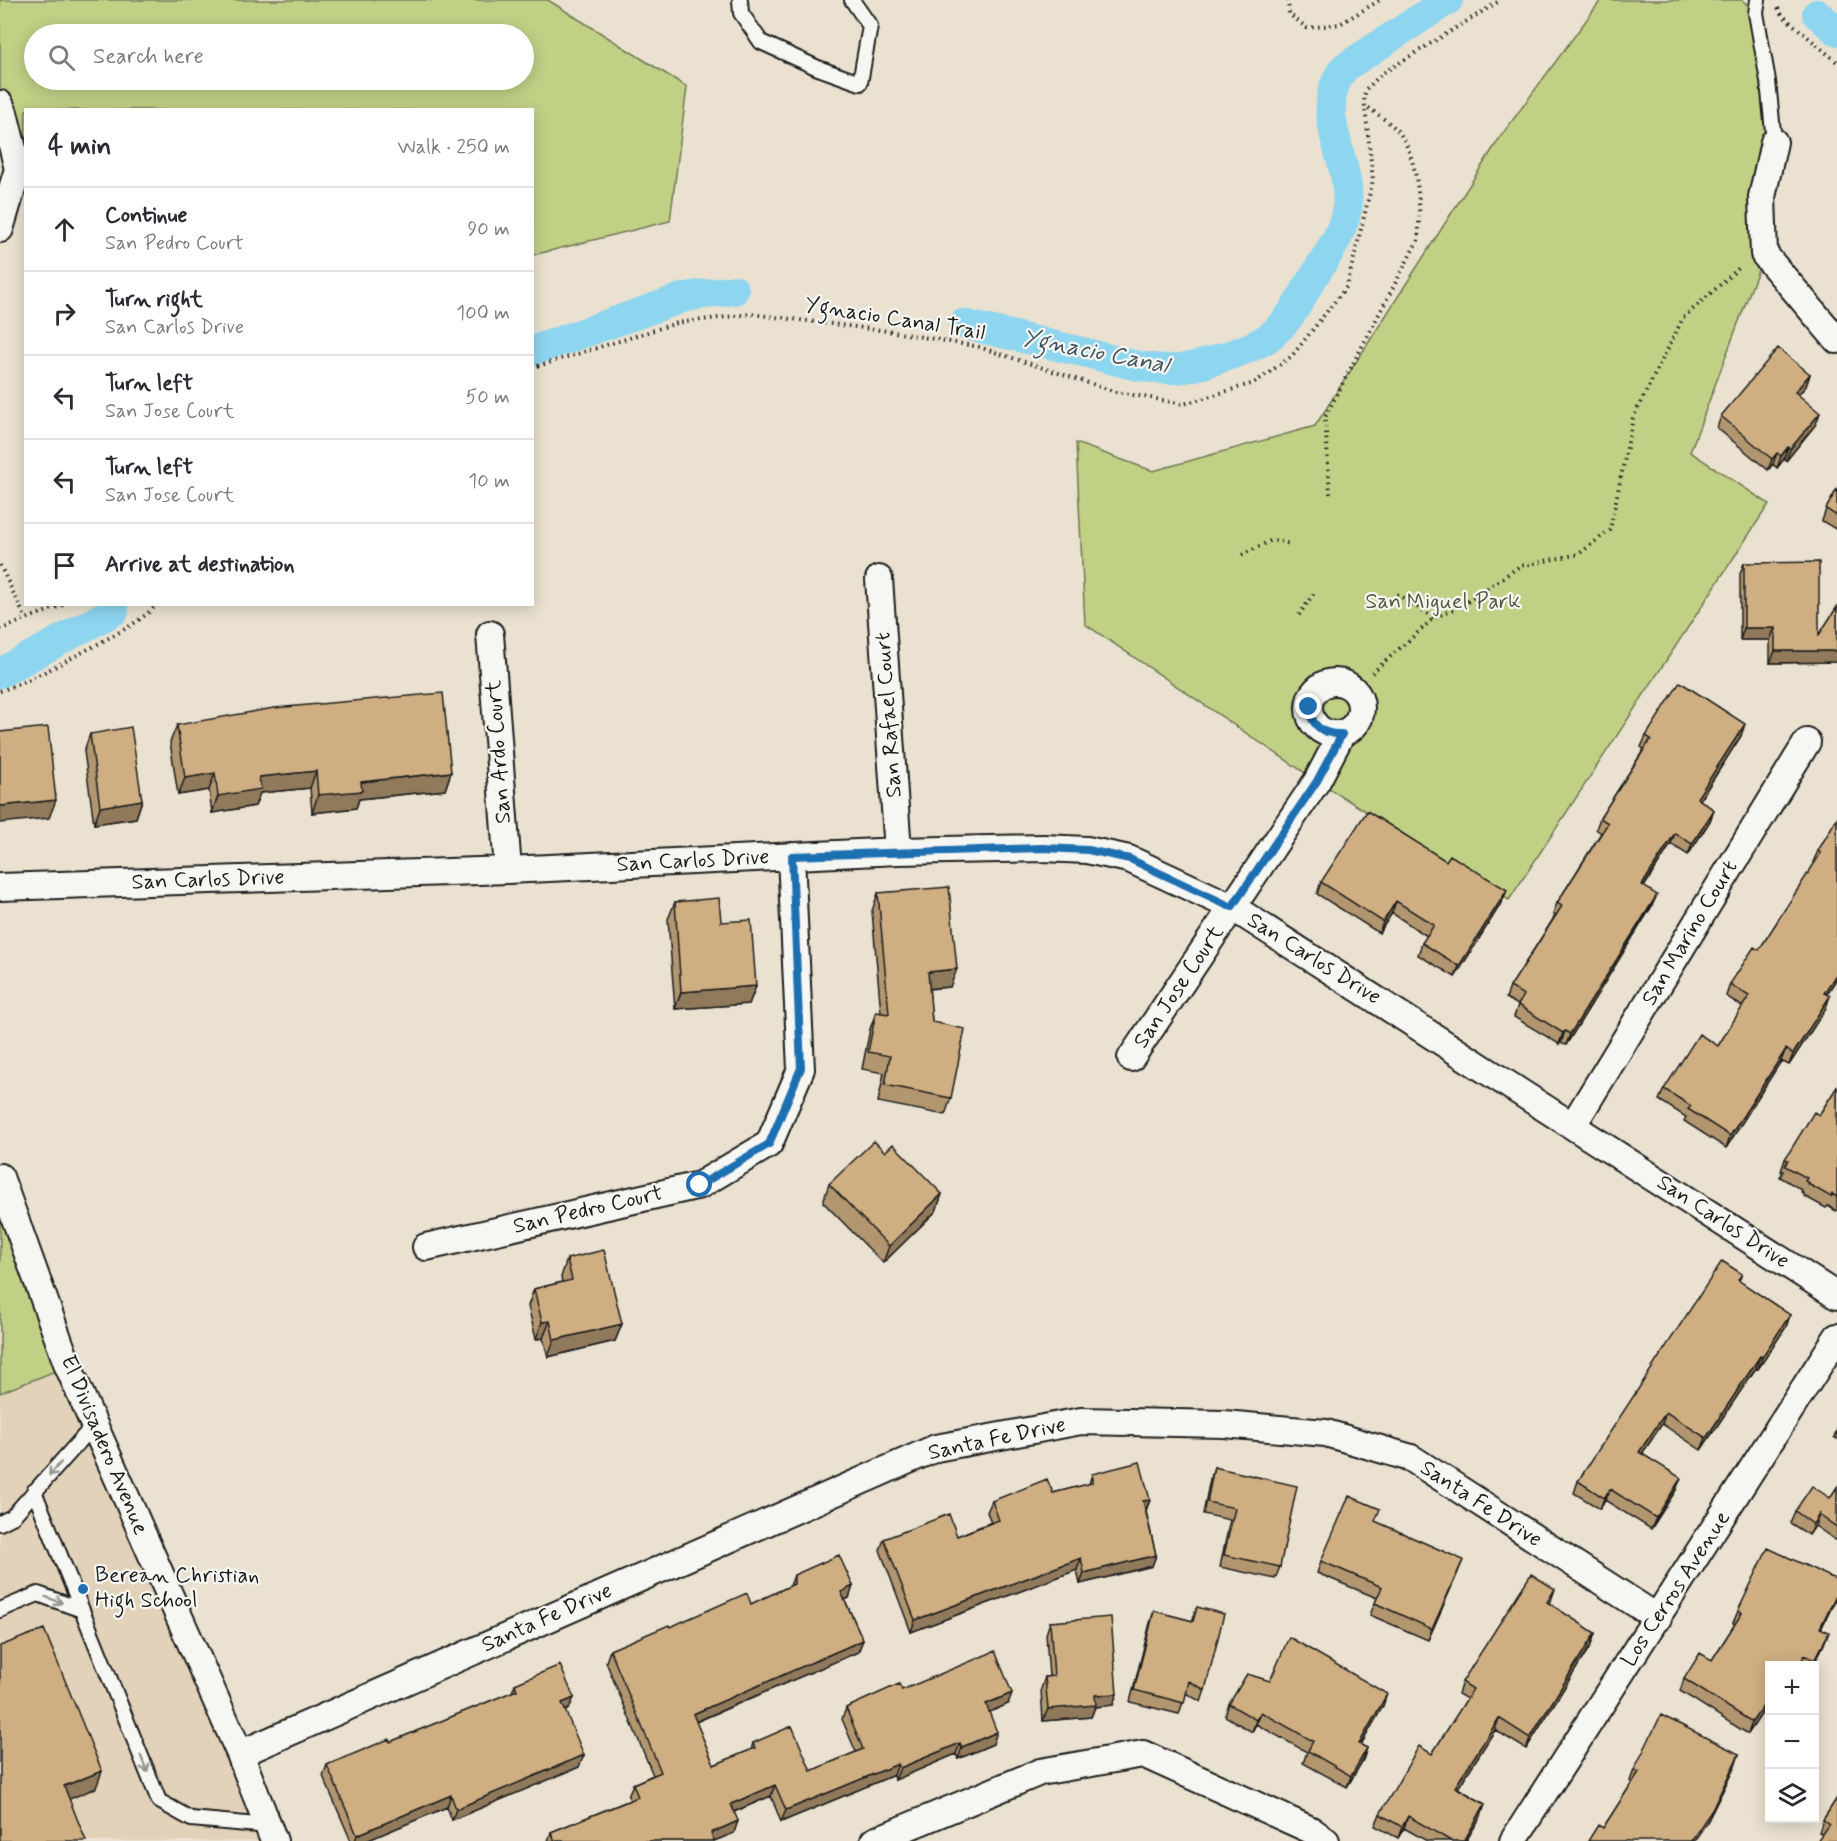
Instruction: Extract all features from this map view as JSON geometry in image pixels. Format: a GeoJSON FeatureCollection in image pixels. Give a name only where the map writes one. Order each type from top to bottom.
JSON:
{"type":"FeatureCollection","features":[{"type":"Feature","properties":{"kind":"street"},"geometry":{"type":"LineString","coordinates":[[0,104],[18,169],[0,229]]}},
{"type":"Feature","properties":{"kind":"street"},"geometry":{"type":"LineString","coordinates":[[1774,142],[1762,197],[1764,254],[1837,340]]}},
{"type":"Feature","properties":{"kind":"street","name":"San Rafael Court"},"geometry":{"type":"LineString","coordinates":[[879,579],[898,851]]}},
{"type":"Feature","properties":{"kind":"street","name":"San Ardo Court"},"geometry":{"type":"LineString","coordinates":[[490,634],[508,870]]}},
{"type":"Feature","properties":{"kind":"street","name":"San Jose Court"},"geometry":{"type":"LineString","coordinates":[[1131,1058],[1317,781],[1342,734]]}},
{"type":"Feature","properties":{"kind":"street","name":"San Marino Court"},"geometry":{"type":"LineString","coordinates":[[1573,1125],[1807,742]]}},
{"type":"Feature","properties":{"kind":"street","name":"San Carlos Drive"},"geometry":{"type":"LineString","coordinates":[[0,887],[508,870],[898,851],[1043,848],[1088,850],[1130,859],[1232,907],[1837,1296]]}},
{"type":"Feature","properties":{"kind":"street","name":"San Pedro Court"},"geometry":{"type":"LineString","coordinates":[[426,1247],[700,1185],[769,1144],[801,1068],[792,856]]}},
{"type":"Feature","properties":{"kind":"street","name":"El Divisadero Avenue"},"geometry":{"type":"LineString","coordinates":[[0,1177],[68,1366],[240,1754],[271,1834]]}},
{"type":"Feature","properties":{"kind":"street","name":"Los Cerros Avenue"},"geometry":{"type":"LineString","coordinates":[[1513,1841],[1837,1337]]}},
{"type":"Feature","properties":{"kind":"street","name":"Santa Fe Drive"},"geometry":{"type":"LineString","coordinates":[[240,1754],[936,1448],[1081,1421],[1224,1424],[1326,1433],[1411,1458],[1658,1618]]}},
{"type":"Feature","properties":{"kind":"street"},"geometry":{"type":"LineString","coordinates":[[874,1841],[1040,1772],[1143,1754],[1311,1830],[1326,1841]]}},
{"type":"Feature","properties":{"kind":"lane"},"geometry":{"type":"LineString","coordinates":[[740,0],[741,13],[761,42],[819,68],[860,83],[870,26],[852,0]]}},
{"type":"Feature","properties":{"kind":"lane"},"geometry":{"type":"LineString","coordinates":[[1758,0],[1756,13],[1768,81],[1774,142]]}},
{"type":"Feature","properties":{"kind":"lane"},"geometry":{"type":"LineString","coordinates":[[0,1522],[12,1518],[94,1425]]}},
{"type":"Feature","properties":{"kind":"lane"},"geometry":{"type":"LineString","coordinates":[[34,1491],[159,1801],[191,1820],[271,1834]]}},
{"type":"Feature","properties":{"kind":"lane"},"geometry":{"type":"LineString","coordinates":[[0,1610],[38,1594],[82,1610]]}},
{"type":"Feature","properties":{"kind":"path"},"geometry":{"type":"LineString","coordinates":[[1288,0],[1289,14],[1307,28],[1340,24],[1380,0]]}},
{"type":"Feature","properties":{"kind":"path","name":"Ygnacio Canal Trail"},"geometry":{"type":"LineString","coordinates":[[534,367],[677,323],[752,314],[888,331],[979,347],[1116,392],[1184,404],[1254,383],[1292,356],[1347,286],[1373,180],[1365,105],[1366,89],[1383,72],[1501,0]]}},
{"type":"Feature","properties":{"kind":"path"},"geometry":{"type":"LineString","coordinates":[[1773,0],[1782,15],[1837,62]]}},
{"type":"Feature","properties":{"kind":"path"},"geometry":{"type":"LineString","coordinates":[[1330,494],[1325,417],[1418,240],[1420,214],[1413,165],[1401,134],[1365,105]]}},
{"type":"Feature","properties":{"kind":"path"},"geometry":{"type":"LineString","coordinates":[[1372,673],[1434,618],[1464,604],[1520,566],[1579,554],[1611,530],[1633,418],[1683,318],[1737,268],[1764,254]]}},
{"type":"Feature","properties":{"kind":"path"},"geometry":{"type":"LineString","coordinates":[[1242,555],[1272,540],[1291,544]]}},
{"type":"Feature","properties":{"kind":"path"},"geometry":{"type":"LineString","coordinates":[[0,566],[26,618]]}},
{"type":"Feature","properties":{"kind":"path"},"geometry":{"type":"LineString","coordinates":[[1299,615],[1314,593]]}},
{"type":"Feature","properties":{"kind":"path"},"geometry":{"type":"LineString","coordinates":[[1397,594],[1434,618]]}},
{"type":"Feature","properties":{"kind":"path"},"geometry":{"type":"LineString","coordinates":[[0,630],[60,606]]}},
{"type":"Feature","properties":{"kind":"path"},"geometry":{"type":"LineString","coordinates":[[0,691],[20,684],[123,630],[155,606]]}},
{"type":"Feature","properties":{"kind":"shaded area","name":"Berean Christian High School"},"geometry":{"type":"Polygon","coordinates":[[[68,1366],[274,1841],[0,1841],[0,1393],[68,1366]]]}},
{"type":"Feature","properties":{"kind":"green space"},"geometry":{"type":"Polygon","coordinates":[[[0,0],[548,0],[687,87],[670,221],[534,255],[534,108],[24,108],[24,171],[0,104],[0,0]]]}},
{"type":"Feature","properties":{"kind":"green space","name":"San Miguel Park"},"geometry":{"type":"Polygon","coordinates":[[[1601,0],[1742,0],[1756,13],[1768,81],[1764,254],[1690,452],[1769,504],[1509,900],[1317,781],[1085,624],[1076,443],[1153,471],[1315,426],[1501,136],[1601,0]]]}},
{"type":"Feature","properties":{"kind":"green space"},"geometry":{"type":"Polygon","coordinates":[[[0,1177],[68,1366],[0,1393],[0,1177]]]}},
{"type":"Feature","properties":{"kind":"building"},"geometry":{"type":"Polygon","coordinates":[[[1778,348],[1810,374],[1795,392],[1820,413],[1790,449],[1788,447],[1781,456],[1777,453],[1772,459],[1721,416],[1778,348]]]}},
{"type":"Feature","properties":{"kind":"building"},"geometry":{"type":"Polygon","coordinates":[[[1837,489],[1837,516],[1826,509],[1837,489]]]}},
{"type":"Feature","properties":{"kind":"building"},"geometry":{"type":"Polygon","coordinates":[[[1819,562],[1819,635],[1837,607],[1837,651],[1775,651],[1775,628],[1744,628],[1744,563],[1819,562]]]}},
{"type":"Feature","properties":{"kind":"building"},"geometry":{"type":"Polygon","coordinates":[[[1680,682],[1745,724],[1697,798],[1714,810],[1692,844],[1675,833],[1642,885],[1657,895],[1570,1034],[1565,1031],[1563,1033],[1518,1005],[1524,995],[1510,987],[1562,906],[1557,903],[1608,823],[1600,818],[1651,739],[1646,736],[1680,682]]]}},
{"type":"Feature","properties":{"kind":"building"},"geometry":{"type":"Polygon","coordinates":[[[443,693],[451,772],[361,782],[362,791],[318,795],[316,771],[259,777],[261,789],[218,796],[215,773],[185,778],[177,725],[274,708],[443,693]]]}},
{"type":"Feature","properties":{"kind":"building"},"geometry":{"type":"Polygon","coordinates":[[[48,727],[56,800],[0,806],[0,732],[48,727]]]}},
{"type":"Feature","properties":{"kind":"building"},"geometry":{"type":"Polygon","coordinates":[[[131,727],[142,800],[100,807],[90,734],[131,727]]]}},
{"type":"Feature","properties":{"kind":"building"},"geometry":{"type":"Polygon","coordinates":[[[1367,811],[1446,861],[1450,855],[1507,890],[1459,966],[1422,943],[1434,925],[1396,901],[1383,922],[1321,882],[1367,811]]]}},
{"type":"Feature","properties":{"kind":"building"},"geometry":{"type":"Polygon","coordinates":[[[1837,818],[1837,973],[1824,993],[1830,996],[1793,1054],[1786,1049],[1730,1136],[1688,1109],[1691,1106],[1664,1089],[1699,1034],[1718,1046],[1749,996],[1730,984],[1754,947],[1759,950],[1821,853],[1818,851],[1837,818]]]}},
{"type":"Feature","properties":{"kind":"building"},"geometry":{"type":"Polygon","coordinates":[[[949,887],[957,969],[928,972],[932,1022],[965,1029],[951,1098],[885,1085],[890,1056],[868,1052],[876,1012],[889,1014],[878,893],[949,887]]]}},
{"type":"Feature","properties":{"kind":"building"},"geometry":{"type":"Polygon","coordinates":[[[719,898],[721,922],[751,920],[756,986],[681,992],[675,902],[719,898]]]}},
{"type":"Feature","properties":{"kind":"building"},"geometry":{"type":"Polygon","coordinates":[[[1837,1087],[1837,1197],[1832,1194],[1831,1197],[1808,1184],[1805,1181],[1807,1178],[1785,1166],[1788,1160],[1785,1159],[1814,1112],[1819,1115],[1837,1087]]]}},
{"type":"Feature","properties":{"kind":"building"},"geometry":{"type":"Polygon","coordinates":[[[874,1141],[885,1152],[893,1144],[942,1194],[889,1246],[829,1184],[874,1141]]]}},
{"type":"Feature","properties":{"kind":"building"},"geometry":{"type":"Polygon","coordinates":[[[604,1250],[622,1324],[554,1340],[550,1321],[542,1322],[534,1289],[572,1280],[567,1259],[604,1250]]]}},
{"type":"Feature","properties":{"kind":"building"},"geometry":{"type":"Polygon","coordinates":[[[1722,1261],[1742,1274],[1738,1280],[1790,1315],[1706,1438],[1666,1412],[1639,1452],[1681,1478],[1656,1518],[1610,1489],[1604,1498],[1578,1481],[1722,1261]]]}},
{"type":"Feature","properties":{"kind":"building"},"geometry":{"type":"Polygon","coordinates":[[[1140,1462],[1150,1500],[1143,1501],[1156,1555],[1084,1573],[1081,1558],[915,1620],[884,1539],[949,1514],[957,1536],[999,1520],[992,1501],[1047,1479],[1053,1493],[1092,1483],[1092,1474],[1140,1462]]]}},
{"type":"Feature","properties":{"kind":"building"},"geometry":{"type":"Polygon","coordinates":[[[1214,1467],[1297,1486],[1280,1567],[1224,1555],[1235,1508],[1207,1502],[1214,1467]]]}},
{"type":"Feature","properties":{"kind":"building"},"geometry":{"type":"Polygon","coordinates":[[[1812,1486],[1830,1498],[1837,1487],[1837,1527],[1819,1515],[1820,1513],[1813,1524],[1795,1511],[1812,1486]]]}},
{"type":"Feature","properties":{"kind":"building"},"geometry":{"type":"Polygon","coordinates":[[[1349,1496],[1380,1509],[1375,1521],[1463,1560],[1432,1629],[1375,1603],[1382,1587],[1321,1561],[1349,1496]]]}},
{"type":"Feature","properties":{"kind":"building"},"geometry":{"type":"Polygon","coordinates":[[[1768,1548],[1837,1580],[1837,1593],[1820,1628],[1829,1632],[1815,1660],[1805,1655],[1801,1661],[1765,1661],[1765,1703],[1752,1722],[1684,1679],[1700,1653],[1712,1660],[1742,1613],[1738,1611],[1768,1548]]]}},
{"type":"Feature","properties":{"kind":"building"},"geometry":{"type":"Polygon","coordinates":[[[839,1555],[853,1586],[841,1592],[863,1640],[693,1714],[714,1765],[755,1748],[753,1743],[792,1726],[811,1771],[863,1749],[846,1708],[899,1684],[902,1690],[995,1651],[1012,1693],[986,1704],[997,1732],[962,1747],[960,1743],[900,1768],[898,1764],[786,1810],[775,1785],[731,1804],[738,1821],[711,1833],[714,1841],[555,1841],[551,1832],[638,1797],[633,1784],[661,1772],[610,1650],[669,1625],[670,1627],[747,1593],[751,1604],[794,1584],[794,1575],[839,1555]]]}},
{"type":"Feature","properties":{"kind":"building"},"geometry":{"type":"Polygon","coordinates":[[[1531,1574],[1555,1589],[1547,1602],[1595,1633],[1530,1738],[1499,1718],[1455,1787],[1485,1804],[1464,1841],[1451,1841],[1408,1816],[1402,1827],[1380,1814],[1419,1746],[1432,1754],[1473,1689],[1462,1682],[1531,1574]]]}},
{"type":"Feature","properties":{"kind":"building"},"geometry":{"type":"Polygon","coordinates":[[[1197,1607],[1224,1614],[1205,1690],[1189,1681],[1184,1703],[1134,1690],[1154,1611],[1193,1621],[1197,1607]]]}},
{"type":"Feature","properties":{"kind":"building"},"geometry":{"type":"Polygon","coordinates":[[[1111,1617],[1117,1694],[1095,1695],[1096,1705],[1048,1709],[1045,1677],[1054,1676],[1050,1622],[1111,1617]]]}},
{"type":"Feature","properties":{"kind":"building"},"geometry":{"type":"Polygon","coordinates":[[[44,1629],[102,1771],[64,1786],[86,1841],[0,1841],[0,1646],[44,1629]]]}},
{"type":"Feature","properties":{"kind":"building"},"geometry":{"type":"Polygon","coordinates":[[[1289,1637],[1387,1694],[1359,1744],[1367,1748],[1351,1776],[1308,1751],[1313,1741],[1261,1712],[1256,1720],[1229,1704],[1247,1674],[1270,1681],[1289,1637]]]}},
{"type":"Feature","properties":{"kind":"building"},"geometry":{"type":"Polygon","coordinates":[[[560,1665],[574,1698],[562,1703],[584,1755],[456,1809],[451,1795],[357,1835],[327,1765],[517,1690],[515,1684],[560,1665]]]}},
{"type":"Feature","properties":{"kind":"building"},"geometry":{"type":"Polygon","coordinates":[[[1661,1715],[1739,1754],[1712,1810],[1691,1841],[1588,1841],[1598,1825],[1603,1828],[1639,1772],[1634,1770],[1661,1715]]]}},
{"type":"Feature","properties":{"kind":"building"},"geometry":{"type":"Polygon","coordinates":[[[1837,1798],[1837,1841],[1817,1841],[1829,1824],[1823,1820],[1837,1798]]]}},
{"type":"Feature","properties":{"kind":"waterway","name":"Ygnacio Canal"},"geometry":{"type":"LineString","coordinates":[[963,324],[1134,365],[1165,369],[1205,363],[1268,338],[1294,309],[1331,248],[1345,218],[1347,190],[1335,137],[1331,103],[1335,85],[1344,68],[1448,0]]}},
{"type":"Feature","properties":{"kind":"waterway","name":"Ygnacio Canal"},"geometry":{"type":"LineString","coordinates":[[1817,14],[1837,31]]}},
{"type":"Feature","properties":{"kind":"waterway","name":"Ygnacio Canal"},"geometry":{"type":"LineString","coordinates":[[534,350],[685,297],[734,290]]}},
{"type":"Feature","properties":{"kind":"waterway","name":"Ygnacio Canal"},"geometry":{"type":"LineString","coordinates":[[0,673],[114,611]]}},
{"type":"Feature","properties":{"kind":"place","name":"Berean Christian High School"},"geometry":{"type":"Point","coordinates":[83,1589]}},
{"type":"Feature","properties":{"kind":"route"},"geometry":{"type":"LineString","coordinates":[[700,1185],[769,1144],[801,1068],[792,856],[1043,848],[1088,850],[1130,859],[1232,907],[1317,781],[1342,734],[1326,733],[1318,729],[1313,723],[1309,707]]}}]}
